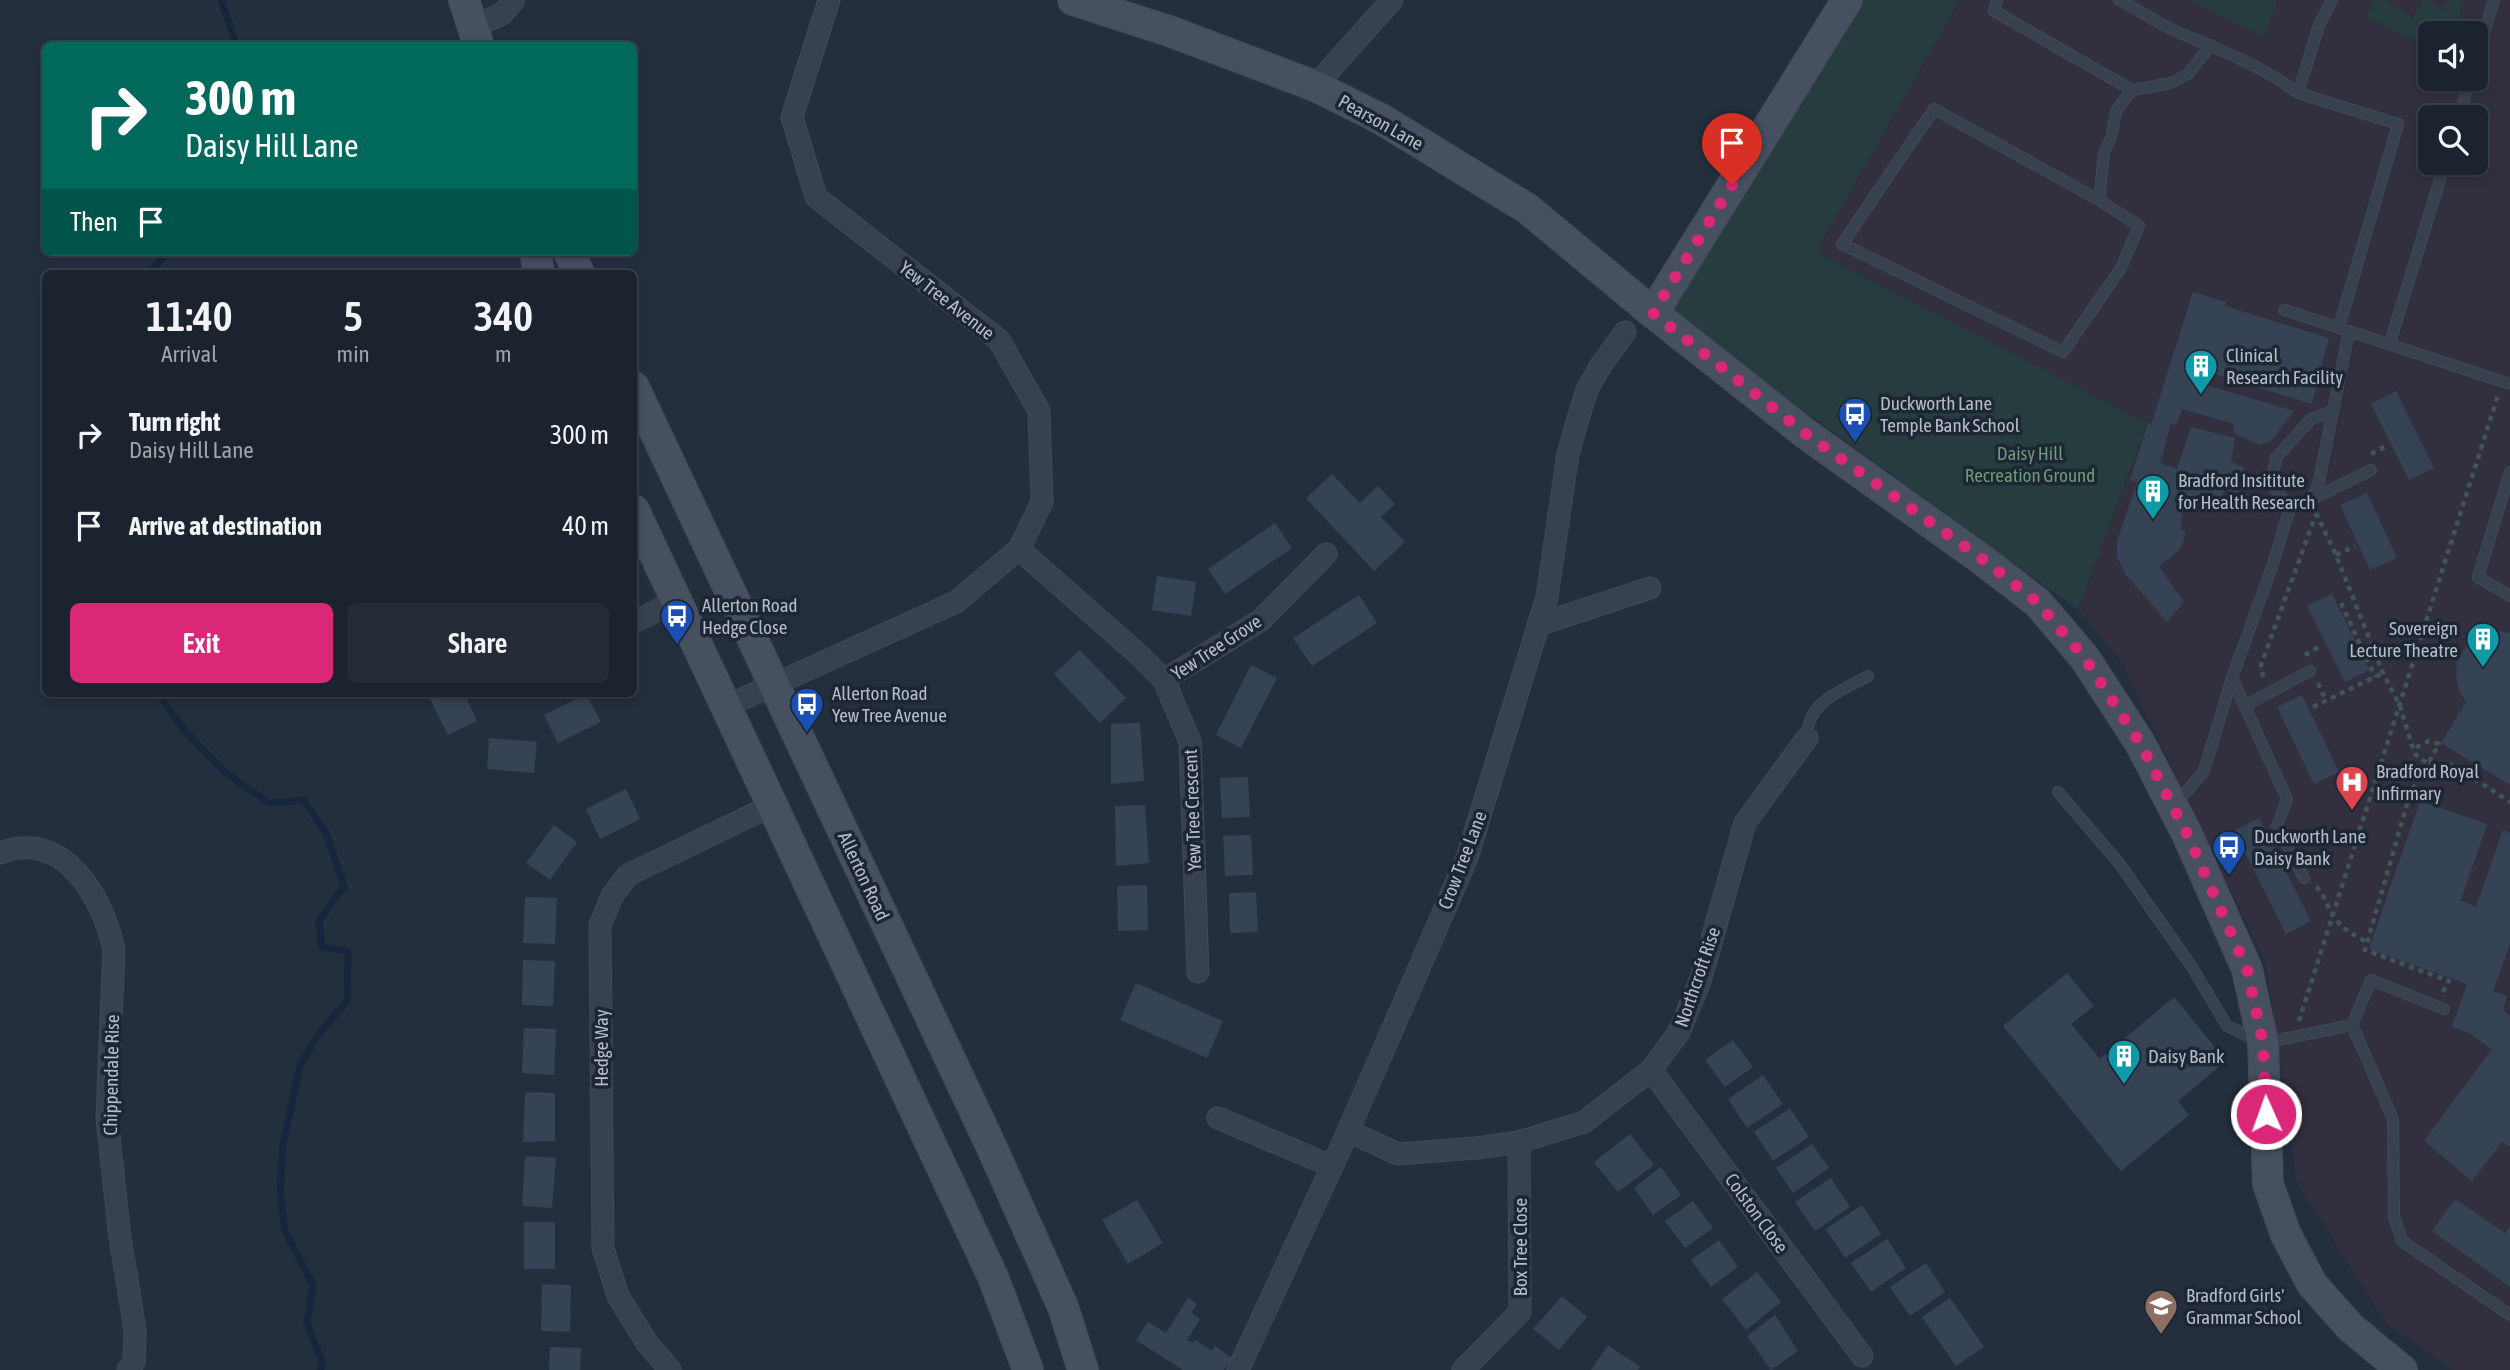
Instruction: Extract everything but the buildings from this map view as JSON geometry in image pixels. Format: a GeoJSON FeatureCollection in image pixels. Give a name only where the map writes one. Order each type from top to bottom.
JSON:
{"type":"FeatureCollection","features":[{"type":"Feature","properties":{"kind":"street"},"geometry":{"type":"LineString","coordinates":[[472,24],[502,14],[514,0]]}},
{"type":"Feature","properties":{"kind":"street","name":"Yew Tree Avenue"},"geometry":{"type":"LineString","coordinates":[[727,706],[956,602],[1019,549],[1042,502],[1039,411],[999,340],[817,197],[792,117],[830,0]]}},
{"type":"Feature","properties":{"kind":"street","name":"Pearson Lane"},"geometry":{"type":"LineString","coordinates":[[1073,0],[1169,31],[1315,86],[1381,119],[1528,209],[1653,313],[1806,434],[1981,558],[2037,602],[2084,657],[2140,743],[2187,834],[2247,969],[2263,1043],[2268,1184],[2286,1235],[2312,1284],[2350,1327],[2402,1370]]}},
{"type":"Feature","properties":{"kind":"street"},"geometry":{"type":"LineString","coordinates":[[1315,86],[1392,0]]}},
{"type":"Feature","properties":{"kind":"street"},"geometry":{"type":"LineString","coordinates":[[1653,313],[1847,0]]}},
{"type":"Feature","properties":{"kind":"street","name":"Crow Tree Lane"},"geometry":{"type":"LineString","coordinates":[[1238,1370],[1348,1131],[1467,858],[1547,597],[1568,454],[1578,419],[1587,390],[1625,332]]}},
{"type":"Feature","properties":{"kind":"street","name":"Allerton Road"},"geometry":{"type":"LineString","coordinates":[[637,393],[1003,1172],[1063,1307],[1083,1370]]}},
{"type":"Feature","properties":{"kind":"street"},"geometry":{"type":"LineString","coordinates":[[637,516],[993,1277],[1028,1370]]}},
{"type":"Feature","properties":{"kind":"street","name":"Yew Tree Crescent"},"geometry":{"type":"LineString","coordinates":[[1019,549],[1164,680],[1190,742],[1198,972]]}},
{"type":"Feature","properties":{"kind":"street","name":"Yew Tree Grove"},"geometry":{"type":"LineString","coordinates":[[1164,680],[1261,620],[1326,554]]}},
{"type":"Feature","properties":{"kind":"street"},"geometry":{"type":"LineString","coordinates":[[1538,625],[1650,588]]}},
{"type":"Feature","properties":{"kind":"street"},"geometry":{"type":"LineString","coordinates":[[637,620],[676,601]]}},
{"type":"Feature","properties":{"kind":"street","name":"Northcroft Rise"},"geometry":{"type":"LineString","coordinates":[[1348,1131],[1398,1154],[1477,1149],[1519,1142],[1584,1122],[1651,1070],[1679,1032],[1700,981],[1745,823],[1807,738]]}},
{"type":"Feature","properties":{"kind":"street","name":"Hedge Way"},"geometry":{"type":"LineString","coordinates":[[668,1370],[647,1343],[618,1296],[603,1248],[600,925],[612,896],[628,875],[773,805]]}},
{"type":"Feature","properties":{"kind":"street","name":"Chippendale Rise"},"geometry":{"type":"LineString","coordinates":[[0,853],[26,847],[38,849],[66,862],[83,878],[109,926],[114,950],[107,1118],[120,1238],[135,1329],[134,1362],[128,1370]]}},
{"type":"Feature","properties":{"kind":"street","name":"Colston Close"},"geometry":{"type":"LineString","coordinates":[[1651,1070],[1862,1356]]}},
{"type":"Feature","properties":{"kind":"street"},"geometry":{"type":"LineString","coordinates":[[1218,1118],[1331,1167]]}},
{"type":"Feature","properties":{"kind":"street","name":"Box Tree Close"},"geometry":{"type":"LineString","coordinates":[[1463,1370],[1520,1312],[1519,1142]]}},
{"type":"Feature","properties":{"kind":"lane"},"geometry":{"type":"LineString","coordinates":[[1997,0],[1994,11],[2132,90],[2171,83],[2188,74],[2211,45]]}},
{"type":"Feature","properties":{"kind":"lane"},"geometry":{"type":"LineString","coordinates":[[2119,0],[2179,33],[2211,45],[2274,76],[2298,93],[2398,124],[2344,329],[2318,486],[2310,500]]}},
{"type":"Feature","properties":{"kind":"lane"},"geometry":{"type":"LineString","coordinates":[[2298,93],[2319,25],[2332,0]]}},
{"type":"Feature","properties":{"kind":"lane"},"geometry":{"type":"LineString","coordinates":[[2488,21],[2494,0]]}},
{"type":"Feature","properties":{"kind":"lane"},"geometry":{"type":"LineString","coordinates":[[2099,200],[2104,153],[2111,138],[2116,111],[2132,90]]}},
{"type":"Feature","properties":{"kind":"lane"},"geometry":{"type":"LineString","coordinates":[[1934,109],[2099,200],[2139,226],[2121,268],[2063,352],[1842,244],[1934,109]]}},
{"type":"Feature","properties":{"kind":"lane"},"geometry":{"type":"LineString","coordinates":[[2390,343],[2441,175]]}},
{"type":"Feature","properties":{"kind":"lane"},"geometry":{"type":"LineString","coordinates":[[2284,310],[2506,383]]}},
{"type":"Feature","properties":{"kind":"lane"},"geometry":{"type":"LineString","coordinates":[[2290,507],[2271,484],[2276,458],[2311,419],[2331,412]]}},
{"type":"Feature","properties":{"kind":"lane"},"geometry":{"type":"LineString","coordinates":[[2290,507],[2371,470]]}},
{"type":"Feature","properties":{"kind":"lane"},"geometry":{"type":"LineString","coordinates":[[2510,472],[2478,577],[2510,596]]}},
{"type":"Feature","properties":{"kind":"lane"},"geometry":{"type":"LineString","coordinates":[[2173,808],[2204,771],[2232,678],[2273,564],[2290,507]]}},
{"type":"Feature","properties":{"kind":"lane"},"geometry":{"type":"LineString","coordinates":[[2244,706],[2310,671]]}},
{"type":"Feature","properties":{"kind":"lane"},"geometry":{"type":"LineString","coordinates":[[1807,738],[1807,724],[1822,702],[1868,676]]}},
{"type":"Feature","properties":{"kind":"lane"},"geometry":{"type":"LineString","coordinates":[[2232,678],[2287,799],[2277,826],[2304,878]]}},
{"type":"Feature","properties":{"kind":"lane"},"geometry":{"type":"LineString","coordinates":[[2058,792],[2119,863],[2192,967],[2227,1026],[2263,1043],[2352,1025]]}},
{"type":"Feature","properties":{"kind":"lane"},"geometry":{"type":"LineString","coordinates":[[2440,1007],[2371,980],[2352,1025],[2393,1119],[2394,1217],[2402,1241],[2510,1315]]}},
{"type":"Feature","properties":{"kind":"path"},"geometry":{"type":"LineString","coordinates":[[2295,1037],[2506,383]]}},
{"type":"Feature","properties":{"kind":"path"},"geometry":{"type":"LineString","coordinates":[[2310,500],[2336,555],[2383,673],[2400,706],[2415,754],[2428,764],[2454,765],[2510,802]]}},
{"type":"Feature","properties":{"kind":"path"},"geometry":{"type":"LineString","coordinates":[[2266,694],[2261,665],[2316,513]]}},
{"type":"Feature","properties":{"kind":"path"},"geometry":{"type":"LineString","coordinates":[[2336,555],[2355,546]]}},
{"type":"Feature","properties":{"kind":"path"},"geometry":{"type":"LineString","coordinates":[[2341,603],[2375,677]]}},
{"type":"Feature","properties":{"kind":"path"},"geometry":{"type":"LineString","coordinates":[[2313,707],[2383,673]]}},
{"type":"Feature","properties":{"kind":"path"},"geometry":{"type":"LineString","coordinates":[[2323,695],[2326,701]]}},
{"type":"Feature","properties":{"kind":"path"},"geometry":{"type":"LineString","coordinates":[[2413,749],[2429,741],[2439,744],[2410,794],[2365,950],[2448,981],[2440,1007]]}},
{"type":"Feature","properties":{"kind":"path"},"geometry":{"type":"LineString","coordinates":[[2304,878],[2320,891],[2333,916],[2345,931],[2367,943]]}},
{"type":"Feature","properties":{"kind":"shaded area","name":"Bradford Royal Infirmary"},"geometry":{"type":"Polygon","coordinates":[[[1960,0],[2189,0],[2264,37],[2278,0],[2510,0],[2510,1370],[2453,1370],[2385,1322],[2297,1182],[2266,963],[2121,661],[2078,610],[2147,423],[1816,252],[1960,0]]]}},
{"type":"Feature","properties":{"kind":"green space","name":"Daisy Hill Recreation Ground"},"geometry":{"type":"Polygon","coordinates":[[[1861,0],[1960,0],[1816,252],[2147,423],[2078,610],[1666,311],[1861,0]]]}},
{"type":"Feature","properties":{"kind":"green space"},"geometry":{"type":"Polygon","coordinates":[[[2189,0],[2278,0],[2264,37],[2189,0]]]}},
{"type":"Feature","properties":{"kind":"green space"},"geometry":{"type":"Polygon","coordinates":[[[2372,0],[2385,0],[2412,18],[2423,0],[2429,0],[2443,10],[2448,0],[2464,0],[2458,21],[2418,21],[2418,43],[2367,18],[2372,0]]]}},
{"type":"Feature","properties":{"kind":"waterway"},"geometry":{"type":"LineString","coordinates":[[221,0],[236,42]]}},
{"type":"Feature","properties":{"kind":"waterway"},"geometry":{"type":"LineString","coordinates":[[152,270],[164,256]]}},
{"type":"Feature","properties":{"kind":"waterway"},"geometry":{"type":"LineString","coordinates":[[161,697],[184,730],[226,773],[269,803],[303,800],[326,833],[344,886],[319,921],[322,947],[348,951],[347,1001],[321,1031],[300,1065],[283,1145],[280,1189],[285,1231],[313,1285],[307,1323],[323,1365],[321,1370]]}},
{"type":"Feature","properties":{"kind":"place","name":"Clinical Research Facility"},"geometry":{"type":"Point","coordinates":[2201,396]}},
{"type":"Feature","properties":{"kind":"place","name":"Duckworth Lane Temple Bank School"},"geometry":{"type":"Point","coordinates":[1855,444]}},
{"type":"Feature","properties":{"kind":"place","name":"Bradford Insititute for Health Research"},"geometry":{"type":"Point","coordinates":[2153,521]}},
{"type":"Feature","properties":{"kind":"place","name":"Allerton Road Hedge Close"},"geometry":{"type":"Point","coordinates":[677,646]}},
{"type":"Feature","properties":{"kind":"place","name":"Sovereign Lecture Theatre"},"geometry":{"type":"Point","coordinates":[2483,669]}},
{"type":"Feature","properties":{"kind":"place","name":"Allerton Road Yew Tree Avenue"},"geometry":{"type":"Point","coordinates":[807,734]}},
{"type":"Feature","properties":{"kind":"place","name":"Bradford Royal Infirmary"},"geometry":{"type":"Point","coordinates":[2352,812]}},
{"type":"Feature","properties":{"kind":"place","name":"Duckworth Lane Daisy Bank"},"geometry":{"type":"Point","coordinates":[2229,877]}},
{"type":"Feature","properties":{"kind":"place","name":"Daisy Bank"},"geometry":{"type":"Point","coordinates":[2124,1086]}},
{"type":"Feature","properties":{"kind":"place","name":"Bradford Girls' Grammar School"},"geometry":{"type":"Point","coordinates":[2161,1336]}},
{"type":"Feature","properties":{"kind":"route"},"geometry":{"type":"LineString","coordinates":[[1732,185],[1653,313],[1806,434],[1981,558],[2037,602],[2084,657],[2140,743],[2187,834],[2247,969],[2263,1043],[2266,1114]]}}]}
